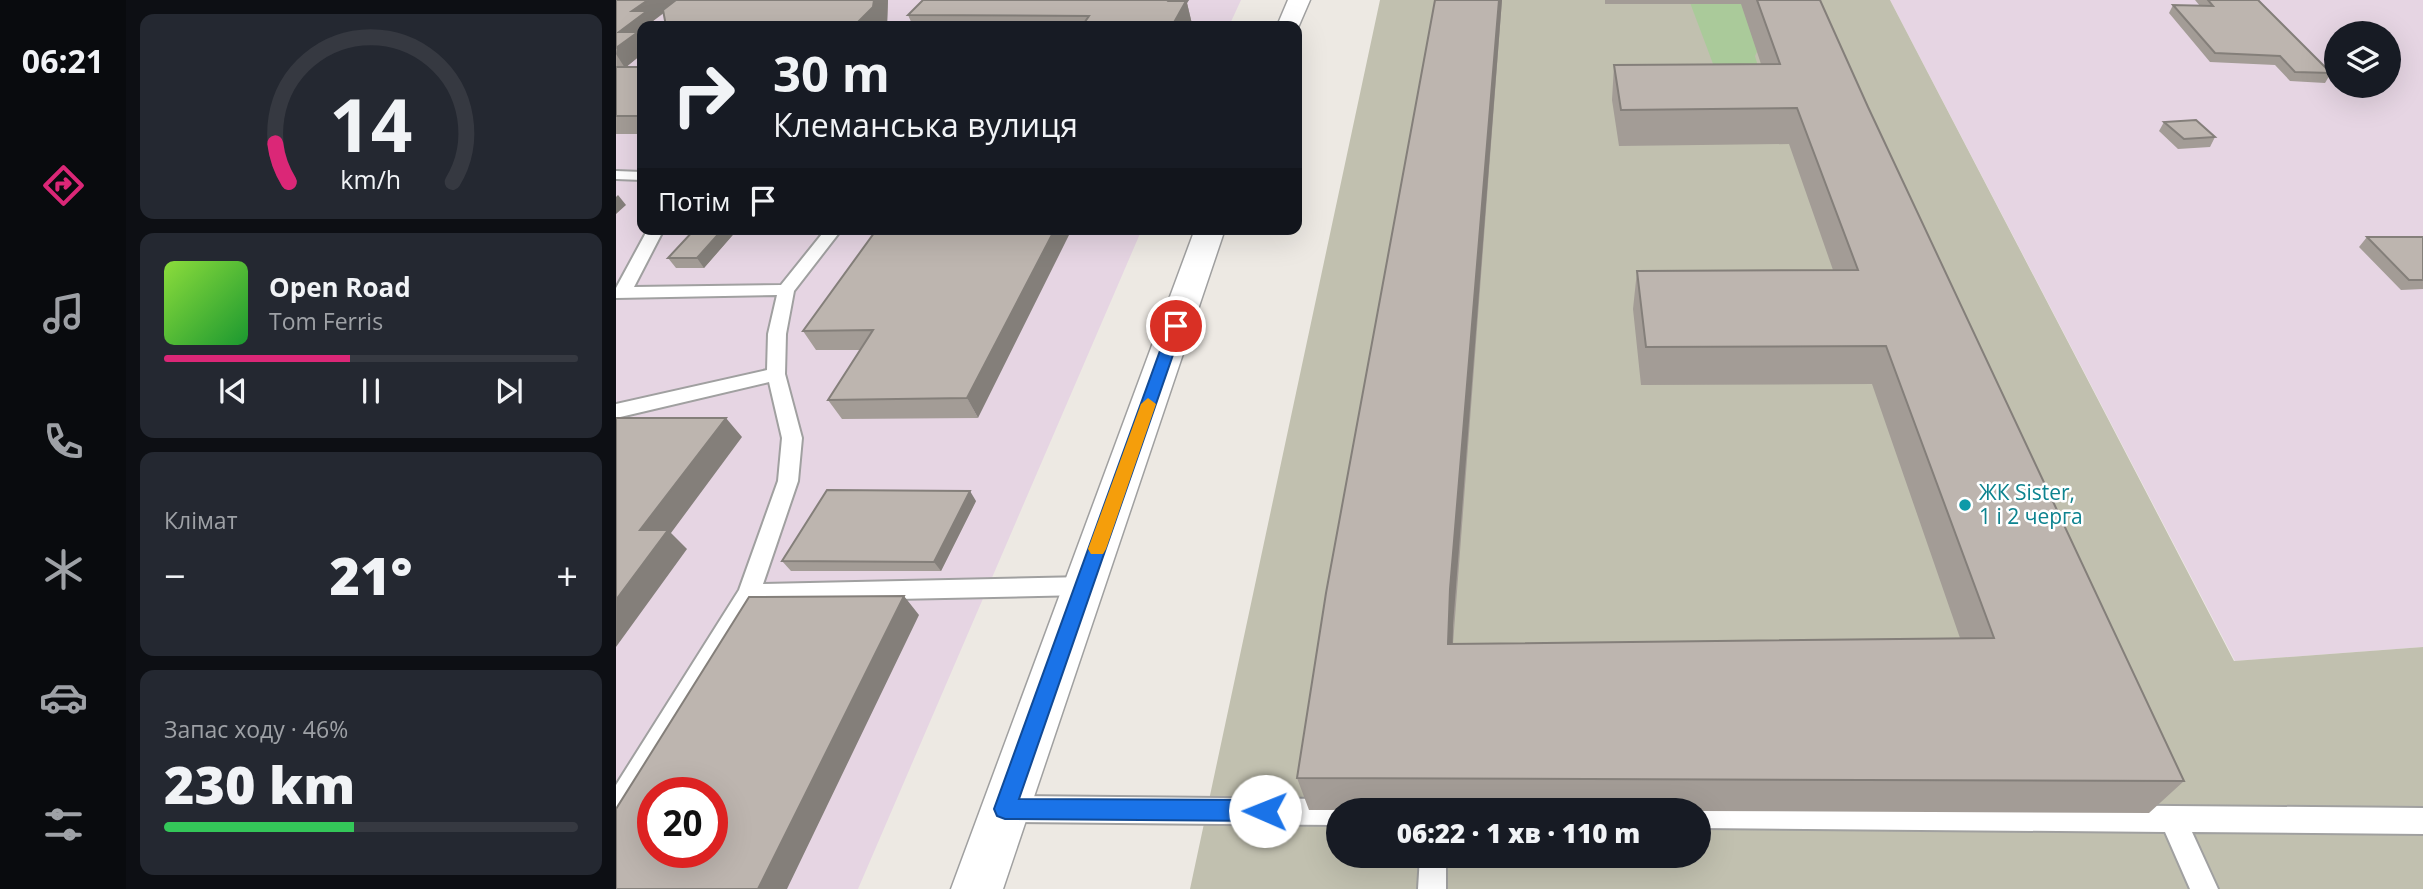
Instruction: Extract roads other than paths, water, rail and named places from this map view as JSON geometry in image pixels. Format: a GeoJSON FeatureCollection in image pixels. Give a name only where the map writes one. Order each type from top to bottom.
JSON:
{"type":"FeatureCollection","features":[{"type":"Feature","properties":{"kind":"street"},"geometry":{"type":"LineString","coordinates":[[1290,21],[1299,0]]}},
{"type":"Feature","properties":{"kind":"street"},"geometry":{"type":"LineString","coordinates":[[977,889],[1208,235]]}},
{"type":"Feature","properties":{"kind":"lane"},"geometry":{"type":"LineString","coordinates":[[616,176],[637,176]]}},
{"type":"Feature","properties":{"kind":"lane"},"geometry":{"type":"LineString","coordinates":[[620,293],[653,235]]}},
{"type":"Feature","properties":{"kind":"lane"},"geometry":{"type":"LineString","coordinates":[[616,808],[749,593],[788,481],[792,438],[776,374],[776,334],[786,290],[829,235]]}},
{"type":"Feature","properties":{"kind":"lane"},"geometry":{"type":"LineString","coordinates":[[620,293],[786,290]]}},
{"type":"Feature","properties":{"kind":"lane"},"geometry":{"type":"LineString","coordinates":[[616,411],[776,374]]}},
{"type":"Feature","properties":{"kind":"lane"},"geometry":{"type":"LineString","coordinates":[[749,593],[1084,586]]}},
{"type":"Feature","properties":{"kind":"lane"},"geometry":{"type":"LineString","coordinates":[[1005,809],[1326,811]]}},
{"type":"Feature","properties":{"kind":"lane"},"geometry":{"type":"LineString","coordinates":[[1711,815],[2423,821]]}},
{"type":"Feature","properties":{"kind":"lane"},"geometry":{"type":"LineString","coordinates":[[2173,819],[2204,889]]}},
{"type":"Feature","properties":{"kind":"lane"},"geometry":{"type":"LineString","coordinates":[[1432,889],[1433,868]]}},
{"type":"Feature","properties":{"kind":"place","name":"ЖК Sister, 1 і 2 черга"},"geometry":{"type":"Point","coordinates":[1965,505]}}]}
